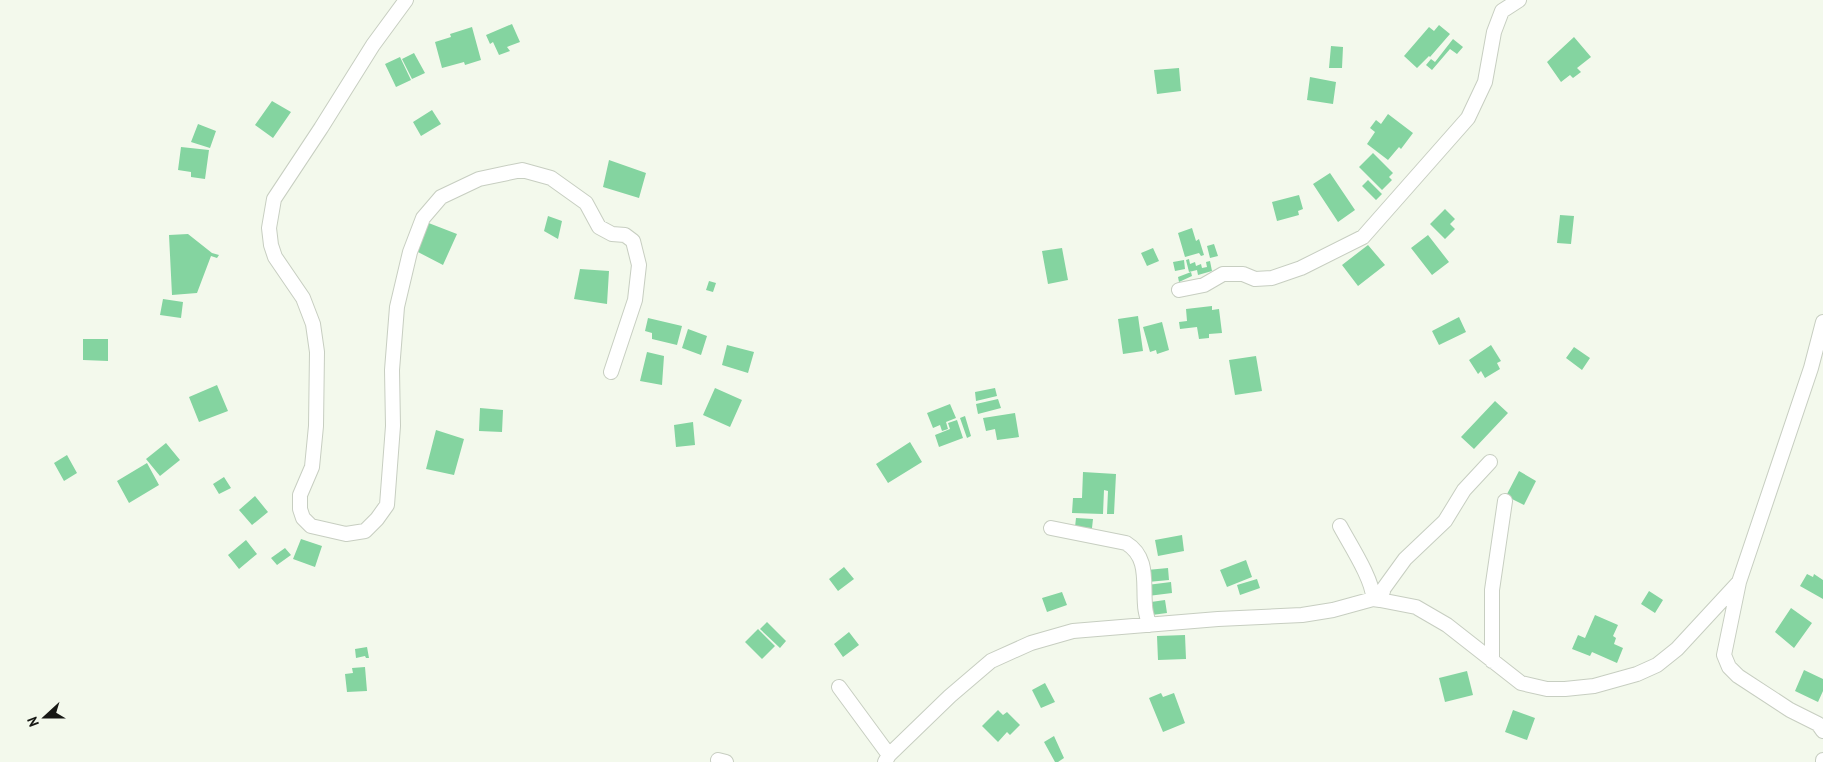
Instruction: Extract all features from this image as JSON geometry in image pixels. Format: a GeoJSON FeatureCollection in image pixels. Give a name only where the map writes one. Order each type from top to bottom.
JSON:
{"type":"FeatureCollection","features":[{"type":"Feature","properties":{"kind":"street"},"geometry":{"type":"LineString","coordinates":[[406,0],[372,45],[321,128],[274,199],[269,228],[271,245],[275,257],[303,298],[313,324],[317,352],[316,426],[312,467],[300,495],[300,509],[303,518],[312,526],[346,534],[365,531],[387,505],[393,426],[392,370],[397,307],[410,252],[423,218],[441,197],[479,179],[522,170],[551,178],[586,203],[599,227],[612,234],[625,235],[633,242],[639,264],[635,300],[611,372]]}},
{"type":"Feature","properties":{"kind":"street"},"geometry":{"type":"LineString","coordinates":[[1179,290],[1204,285],[1224,274],[1243,274],[1255,279],[1272,278],[1301,268],[1363,237],[1468,118],[1485,82],[1494,32],[1502,11],[1519,0]]}},
{"type":"Feature","properties":{"kind":"street"},"geometry":{"type":"LineString","coordinates":[[1823,322],[1817,371],[1739,582],[1724,655],[1729,667],[1738,676],[1790,710],[1818,724],[1823,731]]}},
{"type":"Feature","properties":{"kind":"street"},"geometry":{"type":"LineString","coordinates":[[1376,600],[1405,559],[1445,521],[1464,490],[1490,462]]}},
{"type":"Feature","properties":{"kind":"street"},"geometry":{"type":"LineString","coordinates":[[1492,660],[1492,590],[1505,501]]}},
{"type":"Feature","properties":{"kind":"street"},"geometry":{"type":"LineString","coordinates":[[1340,526],[1367,577],[1376,600]]}},
{"type":"Feature","properties":{"kind":"street"},"geometry":{"type":"LineString","coordinates":[[1051,528],[1126,543],[1134,548],[1144,570],[1145,606],[1149,625]]}},
{"type":"Feature","properties":{"kind":"street"},"geometry":{"type":"LineString","coordinates":[[839,687],[887,758],[950,696],[991,661],[1031,643],[1072,631],[1218,619],[1302,615],[1376,600],[1416,607],[1447,625],[1521,683],[1546,689],[1594,686],[1637,674],[1657,665],[1677,649],[1739,582]]}},
{"type":"Feature","properties":{"kind":"building"},"geometry":{"type":"Polygon","coordinates":[[[512,24],[520,42],[507,47],[510,51],[499,55],[493,42],[490,44],[486,35],[512,24]]]}},
{"type":"Feature","properties":{"kind":"building"},"geometry":{"type":"Polygon","coordinates":[[[1439,25],[1450,34],[1430,57],[1417,68],[1404,56],[1429,27],[1434,31],[1439,25]]]}},
{"type":"Feature","properties":{"kind":"building"},"geometry":{"type":"Polygon","coordinates":[[[472,27],[481,60],[465,65],[464,62],[442,68],[435,42],[451,37],[450,34],[472,27]]]}},
{"type":"Feature","properties":{"kind":"building"},"geometry":{"type":"Polygon","coordinates":[[[1574,37],[1591,57],[1577,68],[1581,72],[1573,78],[1570,75],[1561,82],[1547,62],[1574,37]]]}},
{"type":"Feature","properties":{"kind":"building"},"geometry":{"type":"Polygon","coordinates":[[[1453,39],[1463,47],[1457,54],[1450,49],[1432,70],[1426,65],[1431,59],[1435,62],[1453,39]]]}},
{"type":"Feature","properties":{"kind":"building"},"geometry":{"type":"Polygon","coordinates":[[[1331,46],[1343,47],[1342,68],[1329,68],[1331,46]]]}},
{"type":"Feature","properties":{"kind":"building"},"geometry":{"type":"Polygon","coordinates":[[[414,53],[425,73],[412,79],[402,59],[414,53]]]}},
{"type":"Feature","properties":{"kind":"building"},"geometry":{"type":"Polygon","coordinates":[[[400,57],[411,80],[396,87],[385,64],[400,57]]]}},
{"type":"Feature","properties":{"kind":"building"},"geometry":{"type":"Polygon","coordinates":[[[1179,68],[1181,91],[1157,94],[1154,70],[1179,68]]]}},
{"type":"Feature","properties":{"kind":"building"},"geometry":{"type":"Polygon","coordinates":[[[1310,77],[1336,82],[1333,104],[1307,100],[1310,77]]]}},
{"type":"Feature","properties":{"kind":"building"},"geometry":{"type":"Polygon","coordinates":[[[272,101],[291,112],[273,138],[255,125],[272,101]]]}},
{"type":"Feature","properties":{"kind":"building"},"geometry":{"type":"Polygon","coordinates":[[[432,110],[441,124],[421,136],[413,122],[432,110]]]}},
{"type":"Feature","properties":{"kind":"building"},"geometry":{"type":"Polygon","coordinates":[[[1388,114],[1413,133],[1401,149],[1399,147],[1388,160],[1367,144],[1375,132],[1370,128],[1376,120],[1381,124],[1388,114]]]}},
{"type":"Feature","properties":{"kind":"building"},"geometry":{"type":"Polygon","coordinates":[[[198,124],[216,131],[210,148],[191,142],[198,124]]]}},
{"type":"Feature","properties":{"kind":"building"},"geometry":{"type":"Polygon","coordinates":[[[181,147],[209,150],[205,179],[191,177],[191,172],[178,170],[181,147]]]}},
{"type":"Feature","properties":{"kind":"building"},"geometry":{"type":"Polygon","coordinates":[[[1373,153],[1393,173],[1389,177],[1392,180],[1382,190],[1359,167],[1373,153]]]}},
{"type":"Feature","properties":{"kind":"building"},"geometry":{"type":"Polygon","coordinates":[[[609,160],[646,173],[639,198],[603,187],[609,160]]]}},
{"type":"Feature","properties":{"kind":"building"},"geometry":{"type":"Polygon","coordinates":[[[1330,173],[1355,210],[1338,222],[1313,184],[1330,173]]]}},
{"type":"Feature","properties":{"kind":"building"},"geometry":{"type":"Polygon","coordinates":[[[1368,180],[1382,194],[1376,200],[1362,186],[1368,180]]]}},
{"type":"Feature","properties":{"kind":"building"},"geometry":{"type":"Polygon","coordinates":[[[1299,195],[1303,209],[1298,211],[1299,215],[1277,221],[1272,202],[1299,195]]]}},
{"type":"Feature","properties":{"kind":"building"},"geometry":{"type":"Polygon","coordinates":[[[1445,209],[1455,219],[1450,224],[1455,229],[1445,239],[1430,224],[1445,209]]]}},
{"type":"Feature","properties":{"kind":"building"},"geometry":{"type":"Polygon","coordinates":[[[1560,215],[1574,216],[1571,244],[1557,243],[1560,215]]]}},
{"type":"Feature","properties":{"kind":"building"},"geometry":{"type":"Polygon","coordinates":[[[548,216],[562,221],[558,239],[544,231],[548,216]]]}},
{"type":"Feature","properties":{"kind":"building"},"geometry":{"type":"Polygon","coordinates":[[[426,222],[457,234],[443,265],[416,251],[426,222]]]}},
{"type":"Feature","properties":{"kind":"building"},"geometry":{"type":"Polygon","coordinates":[[[1192,228],[1196,241],[1199,239],[1204,255],[1201,256],[1199,253],[1185,257],[1178,233],[1192,228]]]}},
{"type":"Feature","properties":{"kind":"building"},"geometry":{"type":"Polygon","coordinates":[[[188,234],[212,253],[219,255],[217,258],[211,256],[197,293],[172,295],[169,235],[188,234]]]}},
{"type":"Feature","properties":{"kind":"building"},"geometry":{"type":"Polygon","coordinates":[[[1428,235],[1449,262],[1432,275],[1411,248],[1428,235]]]}},
{"type":"Feature","properties":{"kind":"building"},"geometry":{"type":"Polygon","coordinates":[[[1214,244],[1218,256],[1210,258],[1207,246],[1214,244]]]}},
{"type":"Feature","properties":{"kind":"building"},"geometry":{"type":"Polygon","coordinates":[[[1368,245],[1385,265],[1358,286],[1342,265],[1368,245]]]}},
{"type":"Feature","properties":{"kind":"building"},"geometry":{"type":"Polygon","coordinates":[[[1062,248],[1068,280],[1048,284],[1042,251],[1062,248]]]}},
{"type":"Feature","properties":{"kind":"building"},"geometry":{"type":"Polygon","coordinates":[[[1153,248],[1159,261],[1147,266],[1141,253],[1153,248]]]}},
{"type":"Feature","properties":{"kind":"building"},"geometry":{"type":"Polygon","coordinates":[[[1189,259],[1190,264],[1195,262],[1196,266],[1201,264],[1202,268],[1207,267],[1206,262],[1210,261],[1212,271],[1198,275],[1197,270],[1189,272],[1186,260],[1189,259]]]}},
{"type":"Feature","properties":{"kind":"building"},"geometry":{"type":"Polygon","coordinates":[[[1184,260],[1185,269],[1175,271],[1173,262],[1184,260]]]}},
{"type":"Feature","properties":{"kind":"building"},"geometry":{"type":"Polygon","coordinates":[[[580,269],[609,271],[607,304],[574,299],[580,269]]]}},
{"type":"Feature","properties":{"kind":"building"},"geometry":{"type":"Polygon","coordinates":[[[1191,272],[1192,276],[1179,282],[1178,277],[1191,272]]]}},
{"type":"Feature","properties":{"kind":"building"},"geometry":{"type":"Polygon","coordinates":[[[709,281],[716,283],[713,292],[706,290],[709,281]]]}},
{"type":"Feature","properties":{"kind":"building"},"geometry":{"type":"Polygon","coordinates":[[[163,299],[183,302],[181,318],[160,315],[163,299]]]}},
{"type":"Feature","properties":{"kind":"building"},"geometry":{"type":"Polygon","coordinates":[[[1212,306],[1212,310],[1219,309],[1222,333],[1209,334],[1209,338],[1199,339],[1197,327],[1180,329],[1179,322],[1187,321],[1186,309],[1212,306]]]}},
{"type":"Feature","properties":{"kind":"building"},"geometry":{"type":"Polygon","coordinates":[[[1138,316],[1143,351],[1123,354],[1118,319],[1138,316]]]}},
{"type":"Feature","properties":{"kind":"building"},"geometry":{"type":"Polygon","coordinates":[[[1459,317],[1466,332],[1439,345],[1432,331],[1459,317]]]}},
{"type":"Feature","properties":{"kind":"building"},"geometry":{"type":"Polygon","coordinates":[[[648,318],[682,326],[677,345],[652,339],[652,333],[645,331],[648,318]]]}},
{"type":"Feature","properties":{"kind":"building"},"geometry":{"type":"Polygon","coordinates":[[[1162,322],[1169,350],[1157,354],[1156,350],[1150,352],[1143,327],[1162,322]]]}},
{"type":"Feature","properties":{"kind":"building"},"geometry":{"type":"Polygon","coordinates":[[[688,329],[707,336],[701,355],[682,348],[688,329]]]}},
{"type":"Feature","properties":{"kind":"building"},"geometry":{"type":"Polygon","coordinates":[[[83,339],[108,339],[108,361],[83,360],[83,339]]]}},
{"type":"Feature","properties":{"kind":"building"},"geometry":{"type":"Polygon","coordinates":[[[727,345],[754,352],[748,373],[722,365],[727,345]]]}},
{"type":"Feature","properties":{"kind":"building"},"geometry":{"type":"Polygon","coordinates":[[[1491,345],[1501,361],[1497,363],[1500,369],[1485,378],[1481,371],[1478,374],[1469,360],[1491,345]]]}},
{"type":"Feature","properties":{"kind":"building"},"geometry":{"type":"Polygon","coordinates":[[[1574,347],[1590,358],[1582,370],[1566,358],[1574,347]]]}},
{"type":"Feature","properties":{"kind":"building"},"geometry":{"type":"Polygon","coordinates":[[[647,352],[664,356],[662,385],[640,381],[647,352]]]}},
{"type":"Feature","properties":{"kind":"building"},"geometry":{"type":"Polygon","coordinates":[[[1256,356],[1262,391],[1235,395],[1229,360],[1256,356]]]}},
{"type":"Feature","properties":{"kind":"building"},"geometry":{"type":"Polygon","coordinates":[[[217,385],[228,411],[199,422],[189,397],[217,385]]]}},
{"type":"Feature","properties":{"kind":"building"},"geometry":{"type":"Polygon","coordinates":[[[715,388],[742,400],[730,427],[703,415],[715,388]]]}},
{"type":"Feature","properties":{"kind":"building"},"geometry":{"type":"Polygon","coordinates":[[[995,388],[997,396],[976,401],[975,392],[995,388]]]}},
{"type":"Feature","properties":{"kind":"building"},"geometry":{"type":"Polygon","coordinates":[[[998,399],[1001,408],[978,414],[976,404],[998,399]]]}},
{"type":"Feature","properties":{"kind":"building"},"geometry":{"type":"Polygon","coordinates":[[[1495,401],[1508,413],[1474,449],[1461,437],[1495,401]]]}},
{"type":"Feature","properties":{"kind":"building"},"geometry":{"type":"Polygon","coordinates":[[[950,404],[956,418],[946,422],[948,429],[942,431],[940,425],[933,428],[927,413],[950,404]]]}},
{"type":"Feature","properties":{"kind":"building"},"geometry":{"type":"Polygon","coordinates":[[[480,408],[503,410],[502,432],[479,431],[480,408]]]}},
{"type":"Feature","properties":{"kind":"building"},"geometry":{"type":"Polygon","coordinates":[[[1015,413],[1019,437],[997,440],[995,429],[986,431],[983,418],[1015,413]]]}},
{"type":"Feature","properties":{"kind":"building"},"geometry":{"type":"Polygon","coordinates":[[[965,416],[971,436],[967,438],[960,418],[965,416]]]}},
{"type":"Feature","properties":{"kind":"building"},"geometry":{"type":"Polygon","coordinates":[[[957,420],[963,438],[939,447],[935,435],[950,429],[948,423],[957,420]]]}},
{"type":"Feature","properties":{"kind":"building"},"geometry":{"type":"Polygon","coordinates":[[[693,422],[695,445],[676,447],[674,425],[693,422]]]}},
{"type":"Feature","properties":{"kind":"building"},"geometry":{"type":"Polygon","coordinates":[[[436,430],[464,439],[454,475],[426,469],[436,430]]]}},
{"type":"Feature","properties":{"kind":"building"},"geometry":{"type":"Polygon","coordinates":[[[910,442],[922,462],[888,483],[876,464],[910,442]]]}},
{"type":"Feature","properties":{"kind":"building"},"geometry":{"type":"Polygon","coordinates":[[[166,443],[180,460],[160,476],[146,459],[166,443]]]}},
{"type":"Feature","properties":{"kind":"building"},"geometry":{"type":"Polygon","coordinates":[[[67,455],[77,473],[64,481],[54,463],[67,455]]]}},
{"type":"Feature","properties":{"kind":"building"},"geometry":{"type":"Polygon","coordinates":[[[147,463],[159,485],[129,503],[117,481],[147,463]]]}},
{"type":"Feature","properties":{"kind":"building"},"geometry":{"type":"Polygon","coordinates":[[[1519,471],[1536,481],[1524,505],[1506,496],[1519,471]]]}},
{"type":"Feature","properties":{"kind":"building"},"geometry":{"type":"Polygon","coordinates":[[[1083,472],[1116,474],[1114,514],[1107,514],[1108,491],[1104,490],[1103,514],[1072,513],[1073,498],[1082,498],[1083,472]]]}},
{"type":"Feature","properties":{"kind":"building"},"geometry":{"type":"Polygon","coordinates":[[[224,477],[231,488],[219,494],[213,484],[224,477]]]}},
{"type":"Feature","properties":{"kind":"building"},"geometry":{"type":"Polygon","coordinates":[[[255,496],[268,512],[252,525],[239,510],[255,496]]]}},
{"type":"Feature","properties":{"kind":"building"},"geometry":{"type":"Polygon","coordinates":[[[1076,518],[1093,519],[1092,528],[1075,527],[1076,518]]]}},
{"type":"Feature","properties":{"kind":"building"},"geometry":{"type":"Polygon","coordinates":[[[1182,535],[1184,551],[1158,556],[1155,540],[1182,535]]]}},
{"type":"Feature","properties":{"kind":"building"},"geometry":{"type":"Polygon","coordinates":[[[301,539],[322,546],[315,567],[293,559],[301,539]]]}},
{"type":"Feature","properties":{"kind":"building"},"geometry":{"type":"Polygon","coordinates":[[[246,540],[257,554],[239,569],[228,555],[246,540]]]}},
{"type":"Feature","properties":{"kind":"building"},"geometry":{"type":"Polygon","coordinates":[[[285,548],[291,555],[277,565],[271,558],[285,548]]]}},
{"type":"Feature","properties":{"kind":"building"},"geometry":{"type":"Polygon","coordinates":[[[1246,560],[1252,577],[1227,587],[1220,570],[1246,560]]]}},
{"type":"Feature","properties":{"kind":"building"},"geometry":{"type":"Polygon","coordinates":[[[844,567],[854,579],[838,591],[829,579],[844,567]]]}},
{"type":"Feature","properties":{"kind":"building"},"geometry":{"type":"Polygon","coordinates":[[[1168,568],[1169,580],[1148,582],[1147,570],[1168,568]]]}},
{"type":"Feature","properties":{"kind":"building"},"geometry":{"type":"Polygon","coordinates":[[[1807,574],[1813,577],[1814,574],[1823,580],[1823,599],[1800,586],[1807,574]]]}},
{"type":"Feature","properties":{"kind":"building"},"geometry":{"type":"Polygon","coordinates":[[[1257,579],[1260,588],[1240,595],[1237,585],[1257,579]]]}},
{"type":"Feature","properties":{"kind":"building"},"geometry":{"type":"Polygon","coordinates":[[[1171,582],[1172,593],[1148,596],[1147,585],[1171,582]]]}},
{"type":"Feature","properties":{"kind":"building"},"geometry":{"type":"Polygon","coordinates":[[[1649,591],[1663,600],[1655,613],[1641,604],[1649,591]]]}},
{"type":"Feature","properties":{"kind":"building"},"geometry":{"type":"Polygon","coordinates":[[[1062,592],[1067,605],[1047,612],[1042,598],[1062,592]]]}},
{"type":"Feature","properties":{"kind":"building"},"geometry":{"type":"Polygon","coordinates":[[[1165,600],[1167,613],[1152,615],[1151,602],[1165,600]]]}},
{"type":"Feature","properties":{"kind":"building"},"geometry":{"type":"Polygon","coordinates":[[[1791,608],[1812,623],[1794,648],[1775,632],[1791,608]]]}},
{"type":"Feature","properties":{"kind":"building"},"geometry":{"type":"Polygon","coordinates":[[[1595,615],[1618,625],[1613,636],[1616,638],[1614,644],[1623,648],[1617,663],[1592,652],[1590,656],[1572,649],[1578,635],[1585,638],[1595,615]]]}},
{"type":"Feature","properties":{"kind":"building"},"geometry":{"type":"Polygon","coordinates":[[[767,622],[786,641],[780,648],[760,629],[767,622]]]}},
{"type":"Feature","properties":{"kind":"building"},"geometry":{"type":"Polygon","coordinates":[[[758,629],[775,646],[762,659],[745,642],[758,629]]]}},
{"type":"Feature","properties":{"kind":"building"},"geometry":{"type":"Polygon","coordinates":[[[849,632],[859,645],[843,657],[834,644],[849,632]]]}},
{"type":"Feature","properties":{"kind":"building"},"geometry":{"type":"Polygon","coordinates":[[[1185,635],[1186,659],[1158,660],[1157,636],[1185,635]]]}},
{"type":"Feature","properties":{"kind":"building"},"geometry":{"type":"Polygon","coordinates":[[[367,647],[369,658],[365,656],[356,658],[355,649],[367,647]]]}},
{"type":"Feature","properties":{"kind":"building"},"geometry":{"type":"Polygon","coordinates":[[[365,667],[367,691],[347,692],[345,674],[353,673],[352,668],[365,667]]]}},
{"type":"Feature","properties":{"kind":"building"},"geometry":{"type":"Polygon","coordinates":[[[1804,670],[1823,679],[1823,691],[1818,702],[1795,691],[1804,670]]]}},
{"type":"Feature","properties":{"kind":"building"},"geometry":{"type":"Polygon","coordinates":[[[1467,671],[1473,695],[1445,702],[1439,678],[1467,671]]]}},
{"type":"Feature","properties":{"kind":"building"},"geometry":{"type":"Polygon","coordinates":[[[1045,683],[1055,702],[1041,708],[1032,690],[1045,683]]]}},
{"type":"Feature","properties":{"kind":"building"},"geometry":{"type":"Polygon","coordinates":[[[1161,693],[1163,697],[1174,693],[1185,723],[1163,732],[1149,698],[1161,693]]]}},
{"type":"Feature","properties":{"kind":"building"},"geometry":{"type":"Polygon","coordinates":[[[998,710],[1003,715],[1007,712],[1020,725],[1010,735],[1007,732],[998,742],[982,726],[998,710]]]}},
{"type":"Feature","properties":{"kind":"building"},"geometry":{"type":"Polygon","coordinates":[[[1513,710],[1535,718],[1527,740],[1505,732],[1513,710]]]}},
{"type":"Feature","properties":{"kind":"building"},"geometry":{"type":"Polygon","coordinates":[[[1054,736],[1064,758],[1058,762],[1055,762],[1044,742],[1054,736]]]}}]}
